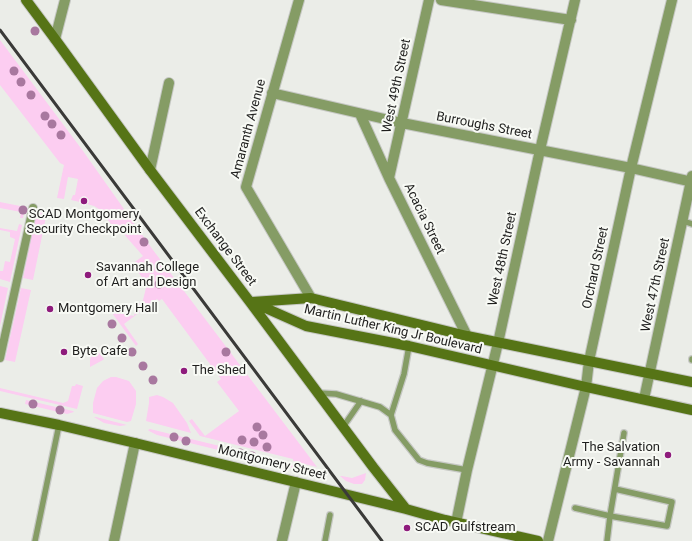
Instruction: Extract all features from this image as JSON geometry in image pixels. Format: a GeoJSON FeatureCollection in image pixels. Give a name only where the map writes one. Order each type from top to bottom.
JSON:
{"type":"FeatureCollection","features":[{"type":"Feature","properties":{"kind":"main road","name":"Exchange Street"},"geometry":{"type":"LineString","coordinates":[[26,0],[150,170],[406,509]]}},
{"type":"Feature","properties":{"kind":"main road","name":"Martin Luther King Jr Boulevard"},"geometry":{"type":"LineString","coordinates":[[250,302],[311,298],[498,343],[692,382]]}},
{"type":"Feature","properties":{"kind":"main road","name":"Martin Luther King Jr Boulevard"},"geometry":{"type":"LineString","coordinates":[[250,302],[306,326],[409,346],[692,410]]}},
{"type":"Feature","properties":{"kind":"main road","name":"Montgomery Street"},"geometry":{"type":"LineString","coordinates":[[0,413],[135,443],[406,509],[456,523],[538,541]]}},
{"type":"Feature","properties":{"kind":"street"},"geometry":{"type":"LineString","coordinates":[[55,38],[65,0]]}},
{"type":"Feature","properties":{"kind":"street","name":"Amaranth Avenue"},"geometry":{"type":"LineString","coordinates":[[299,0],[246,187],[311,298]]}},
{"type":"Feature","properties":{"kind":"street","name":"West 49th Street"},"geometry":{"type":"LineString","coordinates":[[389,178],[428,0]]}},
{"type":"Feature","properties":{"kind":"street"},"geometry":{"type":"LineString","coordinates":[[441,0],[570,20]]}},
{"type":"Feature","properties":{"kind":"street","name":"West 48th Street"},"geometry":{"type":"LineString","coordinates":[[456,523],[575,0]]}},
{"type":"Feature","properties":{"kind":"street","name":"Orchard Street"},"geometry":{"type":"LineString","coordinates":[[548,541],[586,387],[589,361],[632,168],[672,0]]}},
{"type":"Feature","properties":{"kind":"street"},"geometry":{"type":"LineString","coordinates":[[150,170],[169,83]]}},
{"type":"Feature","properties":{"kind":"street","name":"Burroughs Street"},"geometry":{"type":"LineString","coordinates":[[272,93],[402,123],[692,180]]}},
{"type":"Feature","properties":{"kind":"street","name":"Acacia Street"},"geometry":{"type":"LineString","coordinates":[[360,114],[389,178],[467,336]]}},
{"type":"Feature","properties":{"kind":"street","name":"West 47th Street"},"geometry":{"type":"LineString","coordinates":[[644,399],[687,222],[692,180]]}},
{"type":"Feature","properties":{"kind":"street"},"geometry":{"type":"LineString","coordinates":[[0,358],[33,208]]}},
{"type":"Feature","properties":{"kind":"street"},"geometry":{"type":"LineString","coordinates":[[114,541],[135,443]]}},
{"type":"Feature","properties":{"kind":"street"},"geometry":{"type":"LineString","coordinates":[[282,541],[296,482]]}},
{"type":"Feature","properties":{"kind":"lane"},"geometry":{"type":"LineString","coordinates":[[409,346],[404,374],[391,415],[395,430],[419,460],[427,463],[467,470]]}},
{"type":"Feature","properties":{"kind":"lane"},"geometry":{"type":"LineString","coordinates":[[318,393],[336,394],[361,401],[380,407],[391,415]]}},
{"type":"Feature","properties":{"kind":"lane"},"geometry":{"type":"LineString","coordinates":[[343,427],[361,401]]}},
{"type":"Feature","properties":{"kind":"lane"},"geometry":{"type":"LineString","coordinates":[[35,541],[59,425]]}},
{"type":"Feature","properties":{"kind":"lane"},"geometry":{"type":"LineString","coordinates":[[607,541],[624,433]]}},
{"type":"Feature","properties":{"kind":"lane"},"geometry":{"type":"LineString","coordinates":[[575,508],[667,526],[672,502],[615,489]]}},
{"type":"Feature","properties":{"kind":"lane"},"geometry":{"type":"LineString","coordinates":[[325,541],[330,515]]}},
{"type":"Feature","properties":{"kind":"shaded area"},"geometry":{"type":"Polygon","coordinates":[[[0,40],[83,151],[153,250],[317,467],[293,461],[293,459],[200,436],[189,421],[192,419],[205,436],[239,411],[217,382],[221,379],[162,299],[159,301],[157,299],[124,324],[138,344],[136,346],[112,313],[100,310],[134,316],[137,303],[142,304],[147,284],[132,264],[143,256],[122,232],[110,223],[102,211],[87,204],[87,199],[81,198],[80,202],[71,200],[73,195],[75,195],[78,179],[68,177],[64,199],[57,198],[64,165],[60,163],[0,85],[0,40]]]}},
{"type":"Feature","properties":{"kind":"shaded area"},"geometry":{"type":"Polygon","coordinates":[[[0,202],[25,207],[23,218],[20,218],[21,212],[0,208],[0,202]]]}},
{"type":"Feature","properties":{"kind":"shaded area"},"geometry":{"type":"Polygon","coordinates":[[[37,210],[47,212],[33,280],[23,278],[37,210]]]}},
{"type":"Feature","properties":{"kind":"shaded area"},"geometry":{"type":"Polygon","coordinates":[[[19,224],[22,225],[10,282],[0,279],[0,271],[3,271],[5,261],[10,262],[15,239],[10,237],[10,232],[0,230],[0,228],[17,231],[19,224]]]}},
{"type":"Feature","properties":{"kind":"shaded area"},"geometry":{"type":"Polygon","coordinates":[[[0,286],[8,288],[0,326],[0,286]]]}},
{"type":"Feature","properties":{"kind":"shaded area"},"geometry":{"type":"Polygon","coordinates":[[[21,288],[31,290],[15,362],[5,360],[21,288]]]}},
{"type":"Feature","properties":{"kind":"shaded area"},"geometry":{"type":"Polygon","coordinates":[[[94,346],[104,359],[90,367],[90,360],[94,346]]]}},
{"type":"Feature","properties":{"kind":"shaded area"},"geometry":{"type":"Polygon","coordinates":[[[111,377],[129,381],[136,391],[136,404],[131,421],[127,422],[93,413],[93,403],[97,388],[103,381],[111,377]]]}},
{"type":"Feature","properties":{"kind":"shaded area"},"geometry":{"type":"Polygon","coordinates":[[[76,384],[83,386],[77,409],[0,391],[0,388],[63,403],[68,401],[72,386],[75,386],[76,384]]]}},
{"type":"Feature","properties":{"kind":"shaded area"},"geometry":{"type":"Polygon","coordinates":[[[157,395],[173,403],[187,423],[191,433],[146,421],[149,397],[157,395]]]}},
{"type":"Feature","properties":{"kind":"shaded area"},"geometry":{"type":"Polygon","coordinates":[[[26,400],[74,412],[67,414],[25,404],[26,400]]]}},
{"type":"Feature","properties":{"kind":"shaded area"},"geometry":{"type":"Polygon","coordinates":[[[94,417],[127,425],[120,426],[104,423],[94,417]]]}},
{"type":"Feature","properties":{"kind":"shaded area"},"geometry":{"type":"Polygon","coordinates":[[[150,429],[322,471],[325,476],[157,435],[148,430],[150,429]]]}},
{"type":"Feature","properties":{"kind":"shaded area"},"geometry":{"type":"Polygon","coordinates":[[[366,473],[365,480],[362,484],[354,484],[346,481],[340,476],[352,478],[366,473]]]}},
{"type":"Feature","properties":{"kind":"railway"},"geometry":{"type":"LineString","coordinates":[[0,30],[382,541]]}},
{"type":"Feature","properties":{"kind":"place","name":"SCAD Montgomery Security Checkpoint"},"geometry":{"type":"Point","coordinates":[84,201]}},
{"type":"Feature","properties":{"kind":"place","name":"Savannah College of Art and Design"},"geometry":{"type":"Point","coordinates":[88,275]}},
{"type":"Feature","properties":{"kind":"place","name":"Montgomery Hall"},"geometry":{"type":"Point","coordinates":[50,309]}},
{"type":"Feature","properties":{"kind":"place","name":"Byte Cafe"},"geometry":{"type":"Point","coordinates":[64,352]}},
{"type":"Feature","properties":{"kind":"place","name":"The Shed"},"geometry":{"type":"Point","coordinates":[184,371]}},
{"type":"Feature","properties":{"kind":"place","name":"The Salvation Army - Savannah"},"geometry":{"type":"Point","coordinates":[668,455]}},
{"type":"Feature","properties":{"kind":"place","name":"SCAD Gulfstream"},"geometry":{"type":"Point","coordinates":[407,528]}}]}
